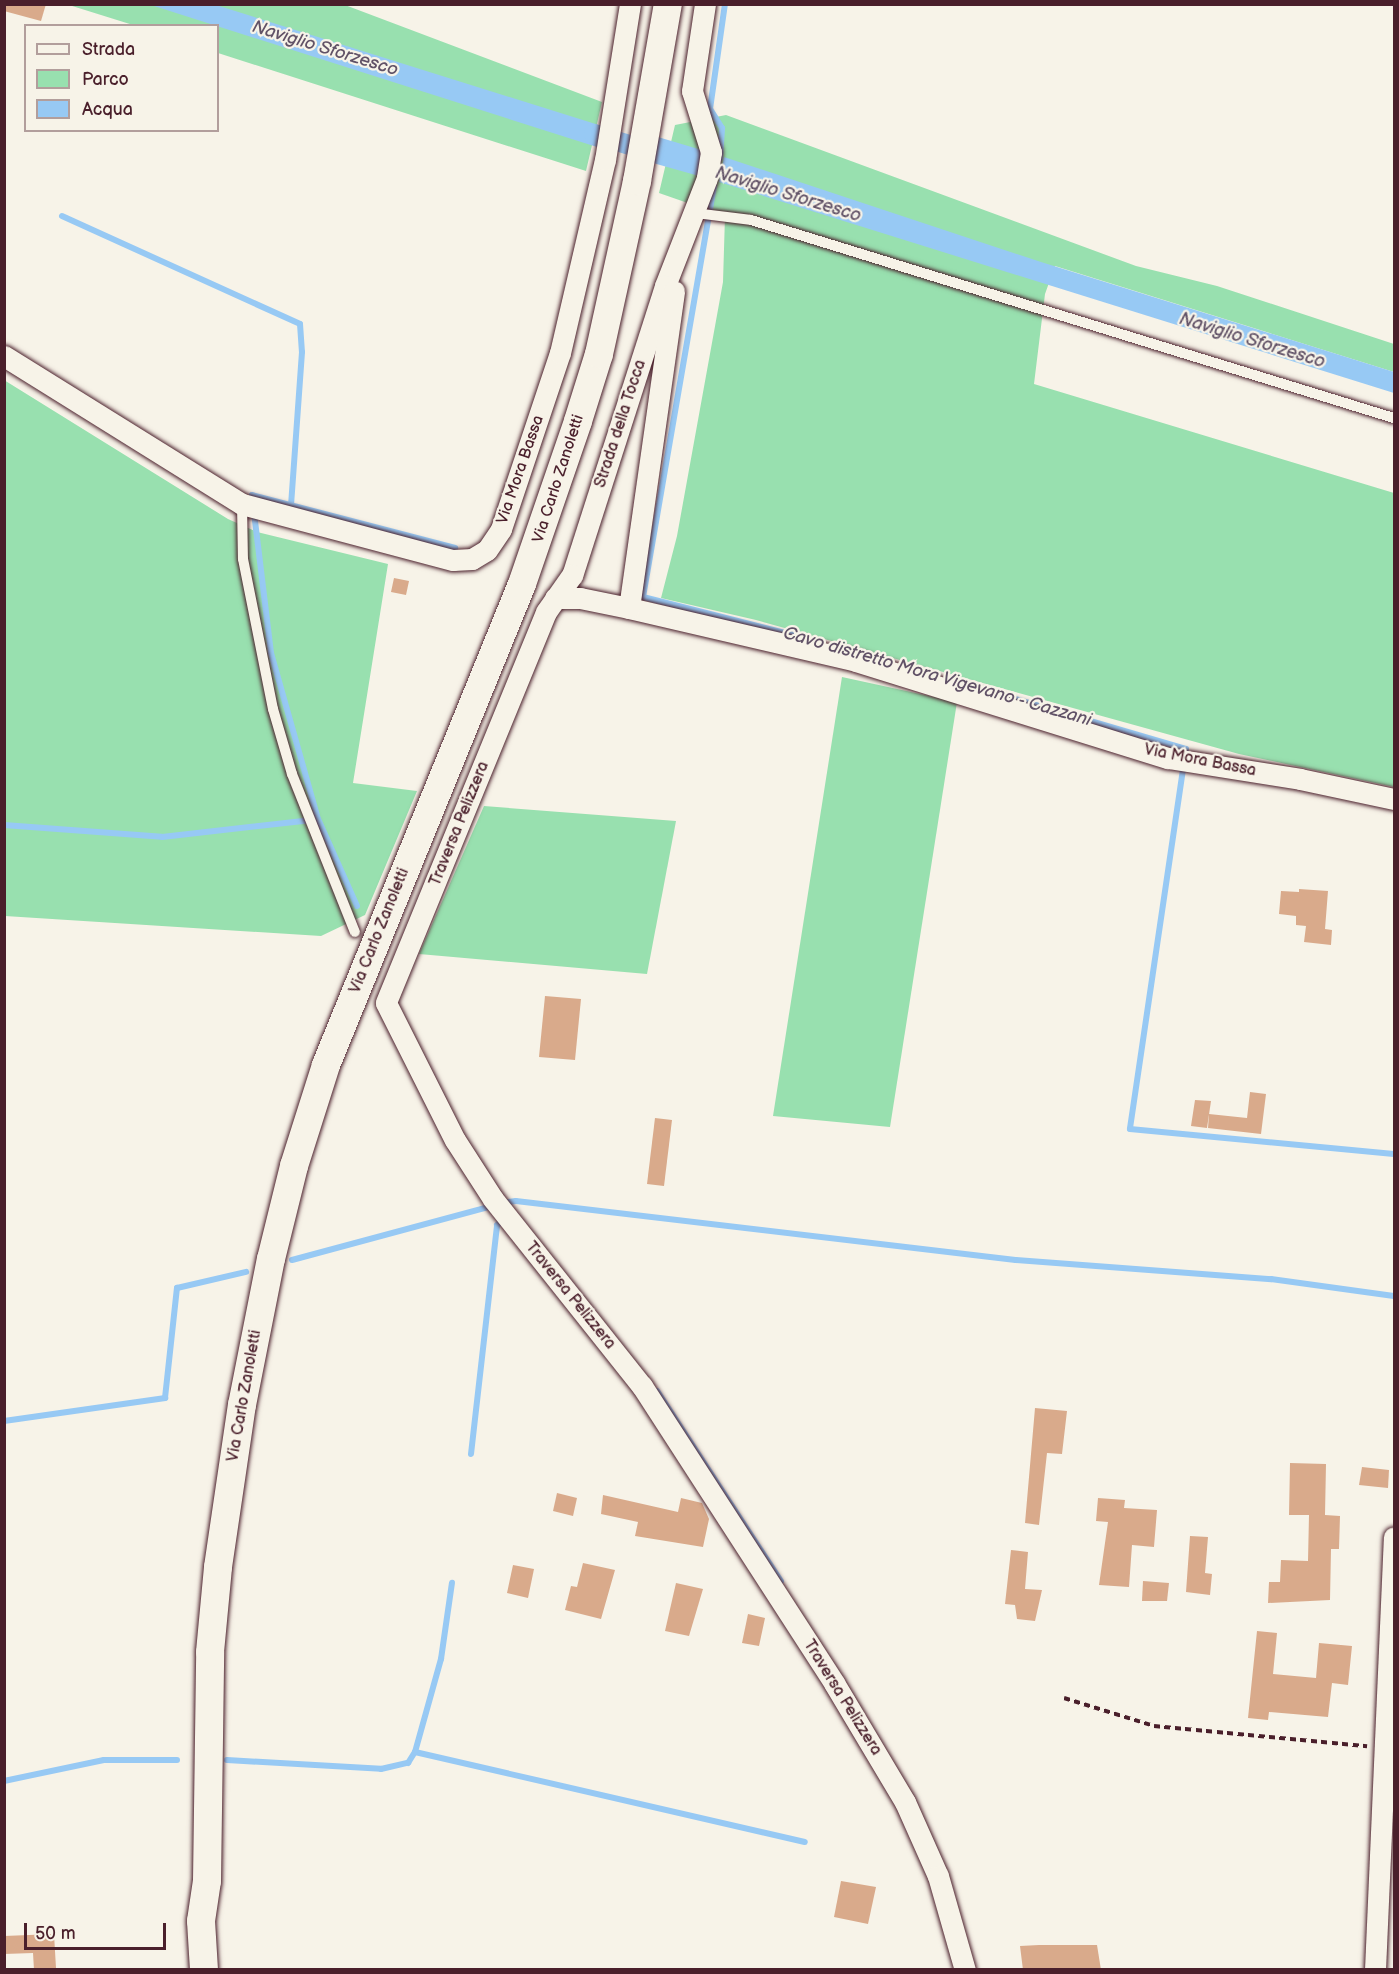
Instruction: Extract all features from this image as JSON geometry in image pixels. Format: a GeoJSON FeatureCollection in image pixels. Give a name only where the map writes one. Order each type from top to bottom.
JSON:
{"type":"FeatureCollection","features":[{"type":"Feature","properties":{"kind":"main road","name":"Via Carlo Zanoletti"},"geometry":{"type":"LineString","coordinates":[[221,1970],[207,1881],[206,1753],[218,1567],[259,1314],[291,1177],[326,1065],[547,521],[599,354],[650,121],[668,4]]}},
{"type":"Feature","properties":{"kind":"main road","name":"Via Carlo Zanoletti"},"geometry":{"type":"LineString","coordinates":[[204,1970],[201,1921],[207,1881]]}},
{"type":"Feature","properties":{"kind":"street","name":"Via Mora Bassa"},"geometry":{"type":"LineString","coordinates":[[4,356],[249,505],[453,560],[472,559],[487,550],[501,530],[560,352],[605,160],[630,4]]}},
{"type":"Feature","properties":{"kind":"street","name":"Strada della Tocca"},"geometry":{"type":"LineString","coordinates":[[555,598],[572,575],[681,247],[699,212],[711,152],[692,91],[705,4]]}},
{"type":"Feature","properties":{"kind":"street","name":"Strada della Tocca"},"geometry":{"type":"LineString","coordinates":[[629,608],[681,247]]}},
{"type":"Feature","properties":{"kind":"street","name":"Via Mora Bassa"},"geometry":{"type":"LineString","coordinates":[[555,598],[629,608],[856,661],[1184,761],[1395,799]]}},
{"type":"Feature","properties":{"kind":"street","name":"Traversa Pelizzera"},"geometry":{"type":"LineString","coordinates":[[555,598],[386,1003],[455,1140],[493,1199],[642,1386],[834,1683],[905,1802],[938,1876],[965,1970]]}},
{"type":"Feature","properties":{"kind":"street"},"geometry":{"type":"LineString","coordinates":[[1375,1970],[1395,1537]]}},
{"type":"Feature","properties":{"kind":"lane"},"geometry":{"type":"LineString","coordinates":[[699,212],[751,220],[1395,418]]}},
{"type":"Feature","properties":{"kind":"lane"},"geometry":{"type":"LineString","coordinates":[[249,505],[243,559],[271,697],[311,828],[355,932]]}},
{"type":"Feature","properties":{"kind":"path"},"geometry":{"type":"LineString","coordinates":[[1064,1698],[1154,1726],[1362,1748],[1385,1741]]}},
{"type":"Feature","properties":{"kind":"green space"},"geometry":{"type":"Polygon","coordinates":[[[69,5],[345,5],[602,102],[586,171],[219,53],[219,24],[130,24],[69,5]]]}},
{"type":"Feature","properties":{"kind":"green space"},"geometry":{"type":"Polygon","coordinates":[[[726,115],[1136,266],[1217,286],[1394,344],[1394,372],[1055,266],[1045,294],[1034,384],[1394,493],[1394,787],[1239,754],[756,620],[661,598],[677,536],[723,282],[725,216],[659,193],[675,125],[726,115]]]}},
{"type":"Feature","properties":{"kind":"green space"},"geometry":{"type":"Polygon","coordinates":[[[4,380],[228,519],[257,532],[388,564],[353,783],[417,791],[365,915],[321,936],[5,916],[4,380]]]}},
{"type":"Feature","properties":{"kind":"green space"},"geometry":{"type":"Polygon","coordinates":[[[842,677],[957,702],[890,1127],[773,1116],[842,677]]]}},
{"type":"Feature","properties":{"kind":"green space"},"geometry":{"type":"Polygon","coordinates":[[[484,806],[676,821],[647,974],[419,954],[484,806]]]}},
{"type":"Feature","properties":{"kind":"water"},"geometry":{"type":"Polygon","coordinates":[[[151,5],[216,5],[602,126],[597,147],[219,27],[219,24],[211,24],[151,5]]]}},
{"type":"Feature","properties":{"kind":"water"},"geometry":{"type":"Polygon","coordinates":[[[658,137],[705,151],[699,176],[653,163],[658,137]]]}},
{"type":"Feature","properties":{"kind":"water"},"geometry":{"type":"Polygon","coordinates":[[[724,157],[1041,262],[1394,372],[1394,393],[719,182],[724,157]]]}},
{"type":"Feature","properties":{"kind":"building"},"geometry":{"type":"Polygon","coordinates":[[[4,4],[46,4],[41,21],[4,11],[4,4]]]}},
{"type":"Feature","properties":{"kind":"building"},"geometry":{"type":"Polygon","coordinates":[[[394,578],[409,581],[406,595],[391,592],[394,578]]]}},
{"type":"Feature","properties":{"kind":"building"},"geometry":{"type":"Polygon","coordinates":[[[1299,889],[1328,891],[1325,929],[1332,930],[1331,945],[1304,942],[1306,926],[1296,925],[1296,916],[1279,914],[1281,891],[1299,892],[1299,889]]]}},
{"type":"Feature","properties":{"kind":"building"},"geometry":{"type":"Polygon","coordinates":[[[545,996],[581,999],[575,1060],[539,1057],[545,996]]]}},
{"type":"Feature","properties":{"kind":"building"},"geometry":{"type":"Polygon","coordinates":[[[1250,1092],[1266,1094],[1261,1134],[1208,1128],[1209,1114],[1247,1118],[1250,1092]]]}},
{"type":"Feature","properties":{"kind":"building"},"geometry":{"type":"Polygon","coordinates":[[[1195,1100],[1211,1101],[1207,1128],[1191,1126],[1195,1100]]]}},
{"type":"Feature","properties":{"kind":"building"},"geometry":{"type":"Polygon","coordinates":[[[655,1118],[672,1120],[664,1186],[647,1184],[655,1118]]]}},
{"type":"Feature","properties":{"kind":"building"},"geometry":{"type":"Polygon","coordinates":[[[1035,1408],[1067,1411],[1062,1454],[1047,1453],[1039,1525],[1025,1523],[1035,1408]]]}},
{"type":"Feature","properties":{"kind":"building"},"geometry":{"type":"Polygon","coordinates":[[[1290,1463],[1326,1464],[1325,1515],[1340,1516],[1339,1549],[1331,1549],[1330,1600],[1268,1603],[1269,1582],[1280,1582],[1281,1560],[1308,1561],[1309,1515],[1289,1515],[1290,1463]]]}},
{"type":"Feature","properties":{"kind":"building"},"geometry":{"type":"Polygon","coordinates":[[[1362,1467],[1389,1470],[1388,1488],[1359,1485],[1362,1467]]]}},
{"type":"Feature","properties":{"kind":"building"},"geometry":{"type":"Polygon","coordinates":[[[557,1493],[577,1498],[573,1516],[553,1511],[557,1493]]]}},
{"type":"Feature","properties":{"kind":"building"},"geometry":{"type":"Polygon","coordinates":[[[603,1495],[678,1512],[681,1498],[702,1503],[709,1519],[703,1547],[635,1536],[638,1522],[601,1514],[603,1495]]]}},
{"type":"Feature","properties":{"kind":"building"},"geometry":{"type":"Polygon","coordinates":[[[1098,1498],[1125,1500],[1124,1508],[1157,1510],[1154,1547],[1132,1545],[1129,1587],[1099,1585],[1108,1522],[1096,1521],[1098,1498]]]}},
{"type":"Feature","properties":{"kind":"building"},"geometry":{"type":"Polygon","coordinates":[[[1190,1536],[1208,1537],[1205,1573],[1212,1574],[1210,1595],[1186,1592],[1190,1536]]]}},
{"type":"Feature","properties":{"kind":"building"},"geometry":{"type":"Polygon","coordinates":[[[1011,1550],[1028,1552],[1025,1589],[1042,1590],[1035,1621],[1017,1619],[1015,1605],[1005,1604],[1011,1550]]]}},
{"type":"Feature","properties":{"kind":"building"},"geometry":{"type":"Polygon","coordinates":[[[583,1563],[615,1570],[601,1619],[565,1610],[571,1586],[577,1587],[583,1563]]]}},
{"type":"Feature","properties":{"kind":"building"},"geometry":{"type":"Polygon","coordinates":[[[513,1565],[534,1569],[528,1598],[507,1593],[513,1565]]]}},
{"type":"Feature","properties":{"kind":"building"},"geometry":{"type":"Polygon","coordinates":[[[1143,1581],[1169,1583],[1167,1601],[1142,1601],[1143,1581]]]}},
{"type":"Feature","properties":{"kind":"building"},"geometry":{"type":"Polygon","coordinates":[[[676,1583],[703,1589],[689,1636],[665,1631],[676,1583]]]}},
{"type":"Feature","properties":{"kind":"building"},"geometry":{"type":"Polygon","coordinates":[[[748,1614],[765,1618],[759,1646],[742,1643],[748,1614]]]}},
{"type":"Feature","properties":{"kind":"building"},"geometry":{"type":"Polygon","coordinates":[[[1257,1631],[1277,1633],[1273,1674],[1316,1678],[1319,1643],[1352,1646],[1348,1685],[1332,1683],[1328,1717],[1269,1712],[1268,1720],[1248,1718],[1257,1631]]]}},
{"type":"Feature","properties":{"kind":"building"},"geometry":{"type":"Polygon","coordinates":[[[841,1881],[876,1887],[868,1924],[834,1917],[841,1881]]]}},
{"type":"Feature","properties":{"kind":"building"},"geometry":{"type":"Polygon","coordinates":[[[54,1934],[56,1968],[34,1970],[33,1953],[4,1954],[4,1936],[54,1934]]]}},
{"type":"Feature","properties":{"kind":"building"},"geometry":{"type":"Polygon","coordinates":[[[1097,1945],[1101,1970],[1023,1970],[1020,1946],[1097,1945]]]}},
{"type":"Feature","properties":{"kind":"waterway","name":"Cavo distretto Mora Vigevano - Cazzani"},"geometry":{"type":"LineString","coordinates":[[720,158],[722,128],[710,109],[725,4]]}},
{"type":"Feature","properties":{"kind":"waterway","name":"Naviglio Sforzesco"},"geometry":{"type":"LineString","coordinates":[[594,134],[655,153]]}},
{"type":"Feature","properties":{"kind":"waterway","name":"Cavo distretto Mora Vigevano - Cazzani"},"geometry":{"type":"LineString","coordinates":[[714,186],[643,597],[821,642]]}},
{"type":"Feature","properties":{"kind":"waterway"},"geometry":{"type":"LineString","coordinates":[[62,216],[300,324],[302,352],[291,505]]}},
{"type":"Feature","properties":{"kind":"waterway"},"geometry":{"type":"LineString","coordinates":[[357,906],[318,819],[271,653],[252,495],[455,548]]}},
{"type":"Feature","properties":{"kind":"waterway","name":"Cavo distretto Mora Vigevano - Cazzani"},"geometry":{"type":"LineString","coordinates":[[964,684],[1186,749],[1130,1129],[1394,1154]]}},
{"type":"Feature","properties":{"kind":"waterway"},"geometry":{"type":"LineString","coordinates":[[4,825],[162,837],[312,820]]}},
{"type":"Feature","properties":{"kind":"waterway"},"geometry":{"type":"LineString","coordinates":[[501,1203],[516,1201],[1016,1260],[1271,1279],[1394,1296]]}},
{"type":"Feature","properties":{"kind":"waterway"},"geometry":{"type":"LineString","coordinates":[[292,1260],[489,1207]]}},
{"type":"Feature","properties":{"kind":"waterway"},"geometry":{"type":"LineString","coordinates":[[471,1454],[497,1225],[501,1222]]}},
{"type":"Feature","properties":{"kind":"waterway"},"geometry":{"type":"LineString","coordinates":[[4,1421],[165,1398],[177,1288],[246,1272]]}},
{"type":"Feature","properties":{"kind":"waterway"},"geometry":{"type":"LineString","coordinates":[[657,1391],[781,1581]]}},
{"type":"Feature","properties":{"kind":"waterway"},"geometry":{"type":"LineString","coordinates":[[227,1760],[381,1769],[408,1763],[415,1752],[441,1659],[452,1583]]}},
{"type":"Feature","properties":{"kind":"waterway"},"geometry":{"type":"LineString","coordinates":[[415,1752],[805,1842]]}},
{"type":"Feature","properties":{"kind":"waterway"},"geometry":{"type":"LineString","coordinates":[[4,1781],[104,1760],[177,1760]]}}]}
